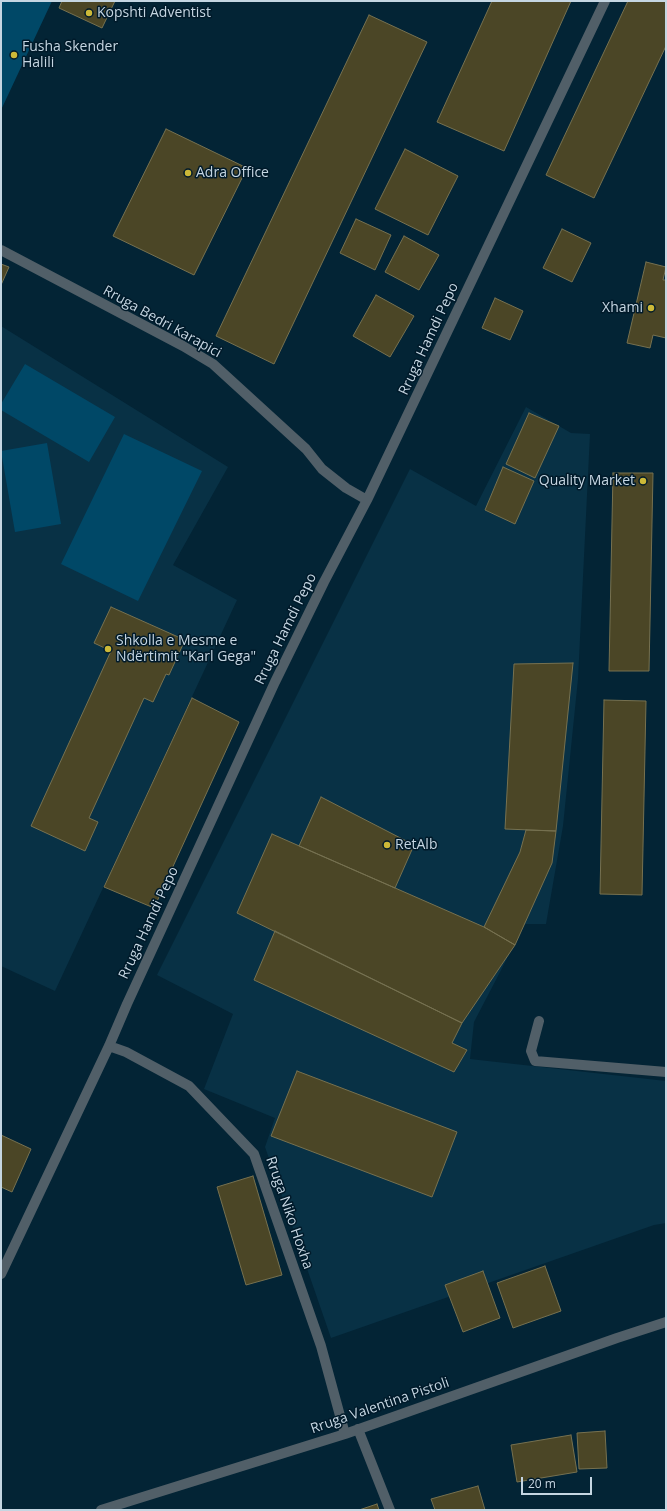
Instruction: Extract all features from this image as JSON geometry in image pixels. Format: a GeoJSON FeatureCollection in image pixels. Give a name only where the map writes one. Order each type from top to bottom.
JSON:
{"type":"FeatureCollection","features":[{"type":"Feature","properties":{"kind":"street","name":"Rruga Hamdi Pepo"},"geometry":{"type":"LineString","coordinates":[[1,1274],[109,1046],[275,682],[324,582],[367,500],[605,1]]}},
{"type":"Feature","properties":{"kind":"street","name":"Rruga Bedri Karapici"},"geometry":{"type":"LineString","coordinates":[[1,250],[183,346],[213,364],[306,449],[322,469],[346,488],[367,500]]}},
{"type":"Feature","properties":{"kind":"street"},"geometry":{"type":"LineString","coordinates":[[539,1021],[531,1051],[535,1061],[666,1072]]}},
{"type":"Feature","properties":{"kind":"street","name":"Rruga Niko Hoxha"},"geometry":{"type":"LineString","coordinates":[[109,1046],[126,1052],[189,1086],[254,1154],[321,1346],[345,1434]]}},
{"type":"Feature","properties":{"kind":"street","name":"Rruga Valentina Pistoli"},"geometry":{"type":"LineString","coordinates":[[101,1510],[345,1434],[666,1322]]}},
{"type":"Feature","properties":{"kind":"street"},"geometry":{"type":"LineString","coordinates":[[358,1429],[390,1510]]}},
{"type":"Feature","properties":{"kind":"shaded area","name":"Fusha Skender Halili"},"geometry":{"type":"Polygon","coordinates":[[[1,1],[52,1],[1,110],[1,1]]]}},
{"type":"Feature","properties":{"kind":"shaded area","name":"Shkolla e Mesme e Ndërtimit \"Karl Gega\""},"geometry":{"type":"Polygon","coordinates":[[[1,326],[228,467],[173,565],[237,600],[55,991],[1,966],[1,326]]]}},
{"type":"Feature","properties":{"kind":"shaded area"},"geometry":{"type":"Polygon","coordinates":[[[25,364],[115,417],[89,462],[1,410],[1,404],[25,364]]]}},
{"type":"Feature","properties":{"kind":"shaded area"},"geometry":{"type":"Polygon","coordinates":[[[526,407],[571,433],[590,434],[578,679],[563,826],[546,924],[525,924],[474,1022],[470,1059],[666,1081],[666,1223],[654,1225],[331,1338],[265,1147],[275,1118],[204,1089],[233,1014],[157,975],[410,469],[476,506],[526,407]]]}},
{"type":"Feature","properties":{"kind":"shaded area"},"geometry":{"type":"Polygon","coordinates":[[[124,434],[202,471],[138,601],[61,564],[124,434]]]}},
{"type":"Feature","properties":{"kind":"shaded area"},"geometry":{"type":"Polygon","coordinates":[[[47,443],[61,524],[15,532],[1,451],[47,443]]]}},
{"type":"Feature","properties":{"kind":"building","name":"Kopshti Adventist"},"geometry":{"type":"Polygon","coordinates":[[[62,1],[115,1],[102,28],[59,8],[62,1]]]}},
{"type":"Feature","properties":{"kind":"building"},"geometry":{"type":"Polygon","coordinates":[[[492,1],[571,1],[504,151],[437,122],[492,1]]]}},
{"type":"Feature","properties":{"kind":"building"},"geometry":{"type":"Polygon","coordinates":[[[628,1],[666,1],[666,46],[594,198],[546,175],[628,1]]]}},
{"type":"Feature","properties":{"kind":"building"},"geometry":{"type":"Polygon","coordinates":[[[369,15],[427,42],[274,364],[216,336],[369,15]]]}},
{"type":"Feature","properties":{"kind":"building"},"geometry":{"type":"Polygon","coordinates":[[[166,129],[247,168],[194,275],[113,236],[166,129]]]}},
{"type":"Feature","properties":{"kind":"building"},"geometry":{"type":"Polygon","coordinates":[[[405,149],[458,176],[428,235],[375,209],[405,149]]]}},
{"type":"Feature","properties":{"kind":"building"},"geometry":{"type":"Polygon","coordinates":[[[356,219],[391,235],[375,270],[340,253],[356,219]]]}},
{"type":"Feature","properties":{"kind":"building"},"geometry":{"type":"Polygon","coordinates":[[[562,229],[591,243],[572,282],[543,268],[562,229]]]}},
{"type":"Feature","properties":{"kind":"building"},"geometry":{"type":"Polygon","coordinates":[[[404,236],[439,255],[419,290],[385,272],[404,236]]]}},
{"type":"Feature","properties":{"kind":"building","name":"Xhami"},"geometry":{"type":"Polygon","coordinates":[[[646,262],[666,267],[663,280],[666,280],[666,338],[653,335],[650,348],[627,343],[646,262]]]}},
{"type":"Feature","properties":{"kind":"building"},"geometry":{"type":"Polygon","coordinates":[[[1,264],[9,267],[1,285],[1,264]]]}},
{"type":"Feature","properties":{"kind":"building"},"geometry":{"type":"Polygon","coordinates":[[[376,295],[414,316],[390,357],[353,336],[376,295]]]}},
{"type":"Feature","properties":{"kind":"building"},"geometry":{"type":"Polygon","coordinates":[[[495,298],[523,311],[510,340],[482,328],[495,298]]]}},
{"type":"Feature","properties":{"kind":"building"},"geometry":{"type":"Polygon","coordinates":[[[529,413],[559,426],[535,478],[506,464],[529,413]]]}},
{"type":"Feature","properties":{"kind":"building"},"geometry":{"type":"Polygon","coordinates":[[[503,467],[534,481],[515,524],[485,510],[503,467]]]}},
{"type":"Feature","properties":{"kind":"building"},"geometry":{"type":"Polygon","coordinates":[[[613,473],[653,473],[649,671],[609,671],[613,473]]]}},
{"type":"Feature","properties":{"kind":"building"},"geometry":{"type":"Polygon","coordinates":[[[111,607],[185,640],[169,675],[166,674],[153,702],[144,698],[89,818],[98,822],[85,851],[31,826],[111,651],[94,643],[111,607]]]}},
{"type":"Feature","properties":{"kind":"building"},"geometry":{"type":"Polygon","coordinates":[[[573,663],[556,831],[505,829],[514,664],[573,663]]]}},
{"type":"Feature","properties":{"kind":"building"},"geometry":{"type":"Polygon","coordinates":[[[192,698],[239,722],[154,908],[104,887],[192,698]]]}},
{"type":"Feature","properties":{"kind":"building"},"geometry":{"type":"Polygon","coordinates":[[[604,700],[646,701],[642,895],[600,894],[604,700]]]}},
{"type":"Feature","properties":{"kind":"building"},"geometry":{"type":"Polygon","coordinates":[[[321,797],[414,845],[395,888],[299,846],[321,797]]]}},
{"type":"Feature","properties":{"kind":"building"},"geometry":{"type":"Polygon","coordinates":[[[526,830],[556,831],[552,863],[515,945],[484,927],[520,852],[526,830]]]}},
{"type":"Feature","properties":{"kind":"building"},"geometry":{"type":"Polygon","coordinates":[[[272,834],[484,927],[515,945],[462,1023],[237,913],[272,834]]]}},
{"type":"Feature","properties":{"kind":"building"},"geometry":{"type":"Polygon","coordinates":[[[275,931],[462,1023],[452,1043],[467,1050],[454,1072],[254,980],[275,931]]]}},
{"type":"Feature","properties":{"kind":"building"},"geometry":{"type":"Polygon","coordinates":[[[297,1071],[457,1132],[432,1197],[271,1136],[297,1071]]]}},
{"type":"Feature","properties":{"kind":"building"},"geometry":{"type":"Polygon","coordinates":[[[1,1135],[31,1149],[12,1192],[1,1187],[1,1135]]]}},
{"type":"Feature","properties":{"kind":"building"},"geometry":{"type":"Polygon","coordinates":[[[253,1176],[282,1275],[246,1285],[217,1187],[253,1176]]]}},
{"type":"Feature","properties":{"kind":"building"},"geometry":{"type":"Polygon","coordinates":[[[545,1266],[561,1311],[513,1328],[497,1283],[545,1266]]]}},
{"type":"Feature","properties":{"kind":"building"},"geometry":{"type":"Polygon","coordinates":[[[483,1271],[500,1318],[463,1332],[445,1285],[483,1271]]]}},
{"type":"Feature","properties":{"kind":"building"},"geometry":{"type":"Polygon","coordinates":[[[605,1431],[607,1468],[579,1469],[577,1433],[605,1431]]]}},
{"type":"Feature","properties":{"kind":"building"},"geometry":{"type":"Polygon","coordinates":[[[571,1435],[577,1472],[517,1482],[511,1445],[571,1435]]]}},
{"type":"Feature","properties":{"kind":"building"},"geometry":{"type":"Polygon","coordinates":[[[478,1486],[485,1510],[435,1510],[431,1499],[478,1486]]]}},
{"type":"Feature","properties":{"kind":"building"},"geometry":{"type":"Polygon","coordinates":[[[377,1504],[379,1510],[359,1510],[377,1504]]]}},
{"type":"Feature","properties":{"kind":"place","name":"Kopshti Adventist"},"geometry":{"type":"Point","coordinates":[89,13]}},
{"type":"Feature","properties":{"kind":"place","name":"Fusha Skender Halili"},"geometry":{"type":"Point","coordinates":[14,55]}},
{"type":"Feature","properties":{"kind":"place","name":"Adra Office"},"geometry":{"type":"Point","coordinates":[188,173]}},
{"type":"Feature","properties":{"kind":"place","name":"Xhami"},"geometry":{"type":"Point","coordinates":[651,308]}},
{"type":"Feature","properties":{"kind":"place","name":"Quality Market"},"geometry":{"type":"Point","coordinates":[643,481]}},
{"type":"Feature","properties":{"kind":"place","name":"Shkolla e Mesme e Ndërtimit \"Karl Gega\""},"geometry":{"type":"Point","coordinates":[108,649]}},
{"type":"Feature","properties":{"kind":"place","name":"RetAlb"},"geometry":{"type":"Point","coordinates":[387,845]}}]}
